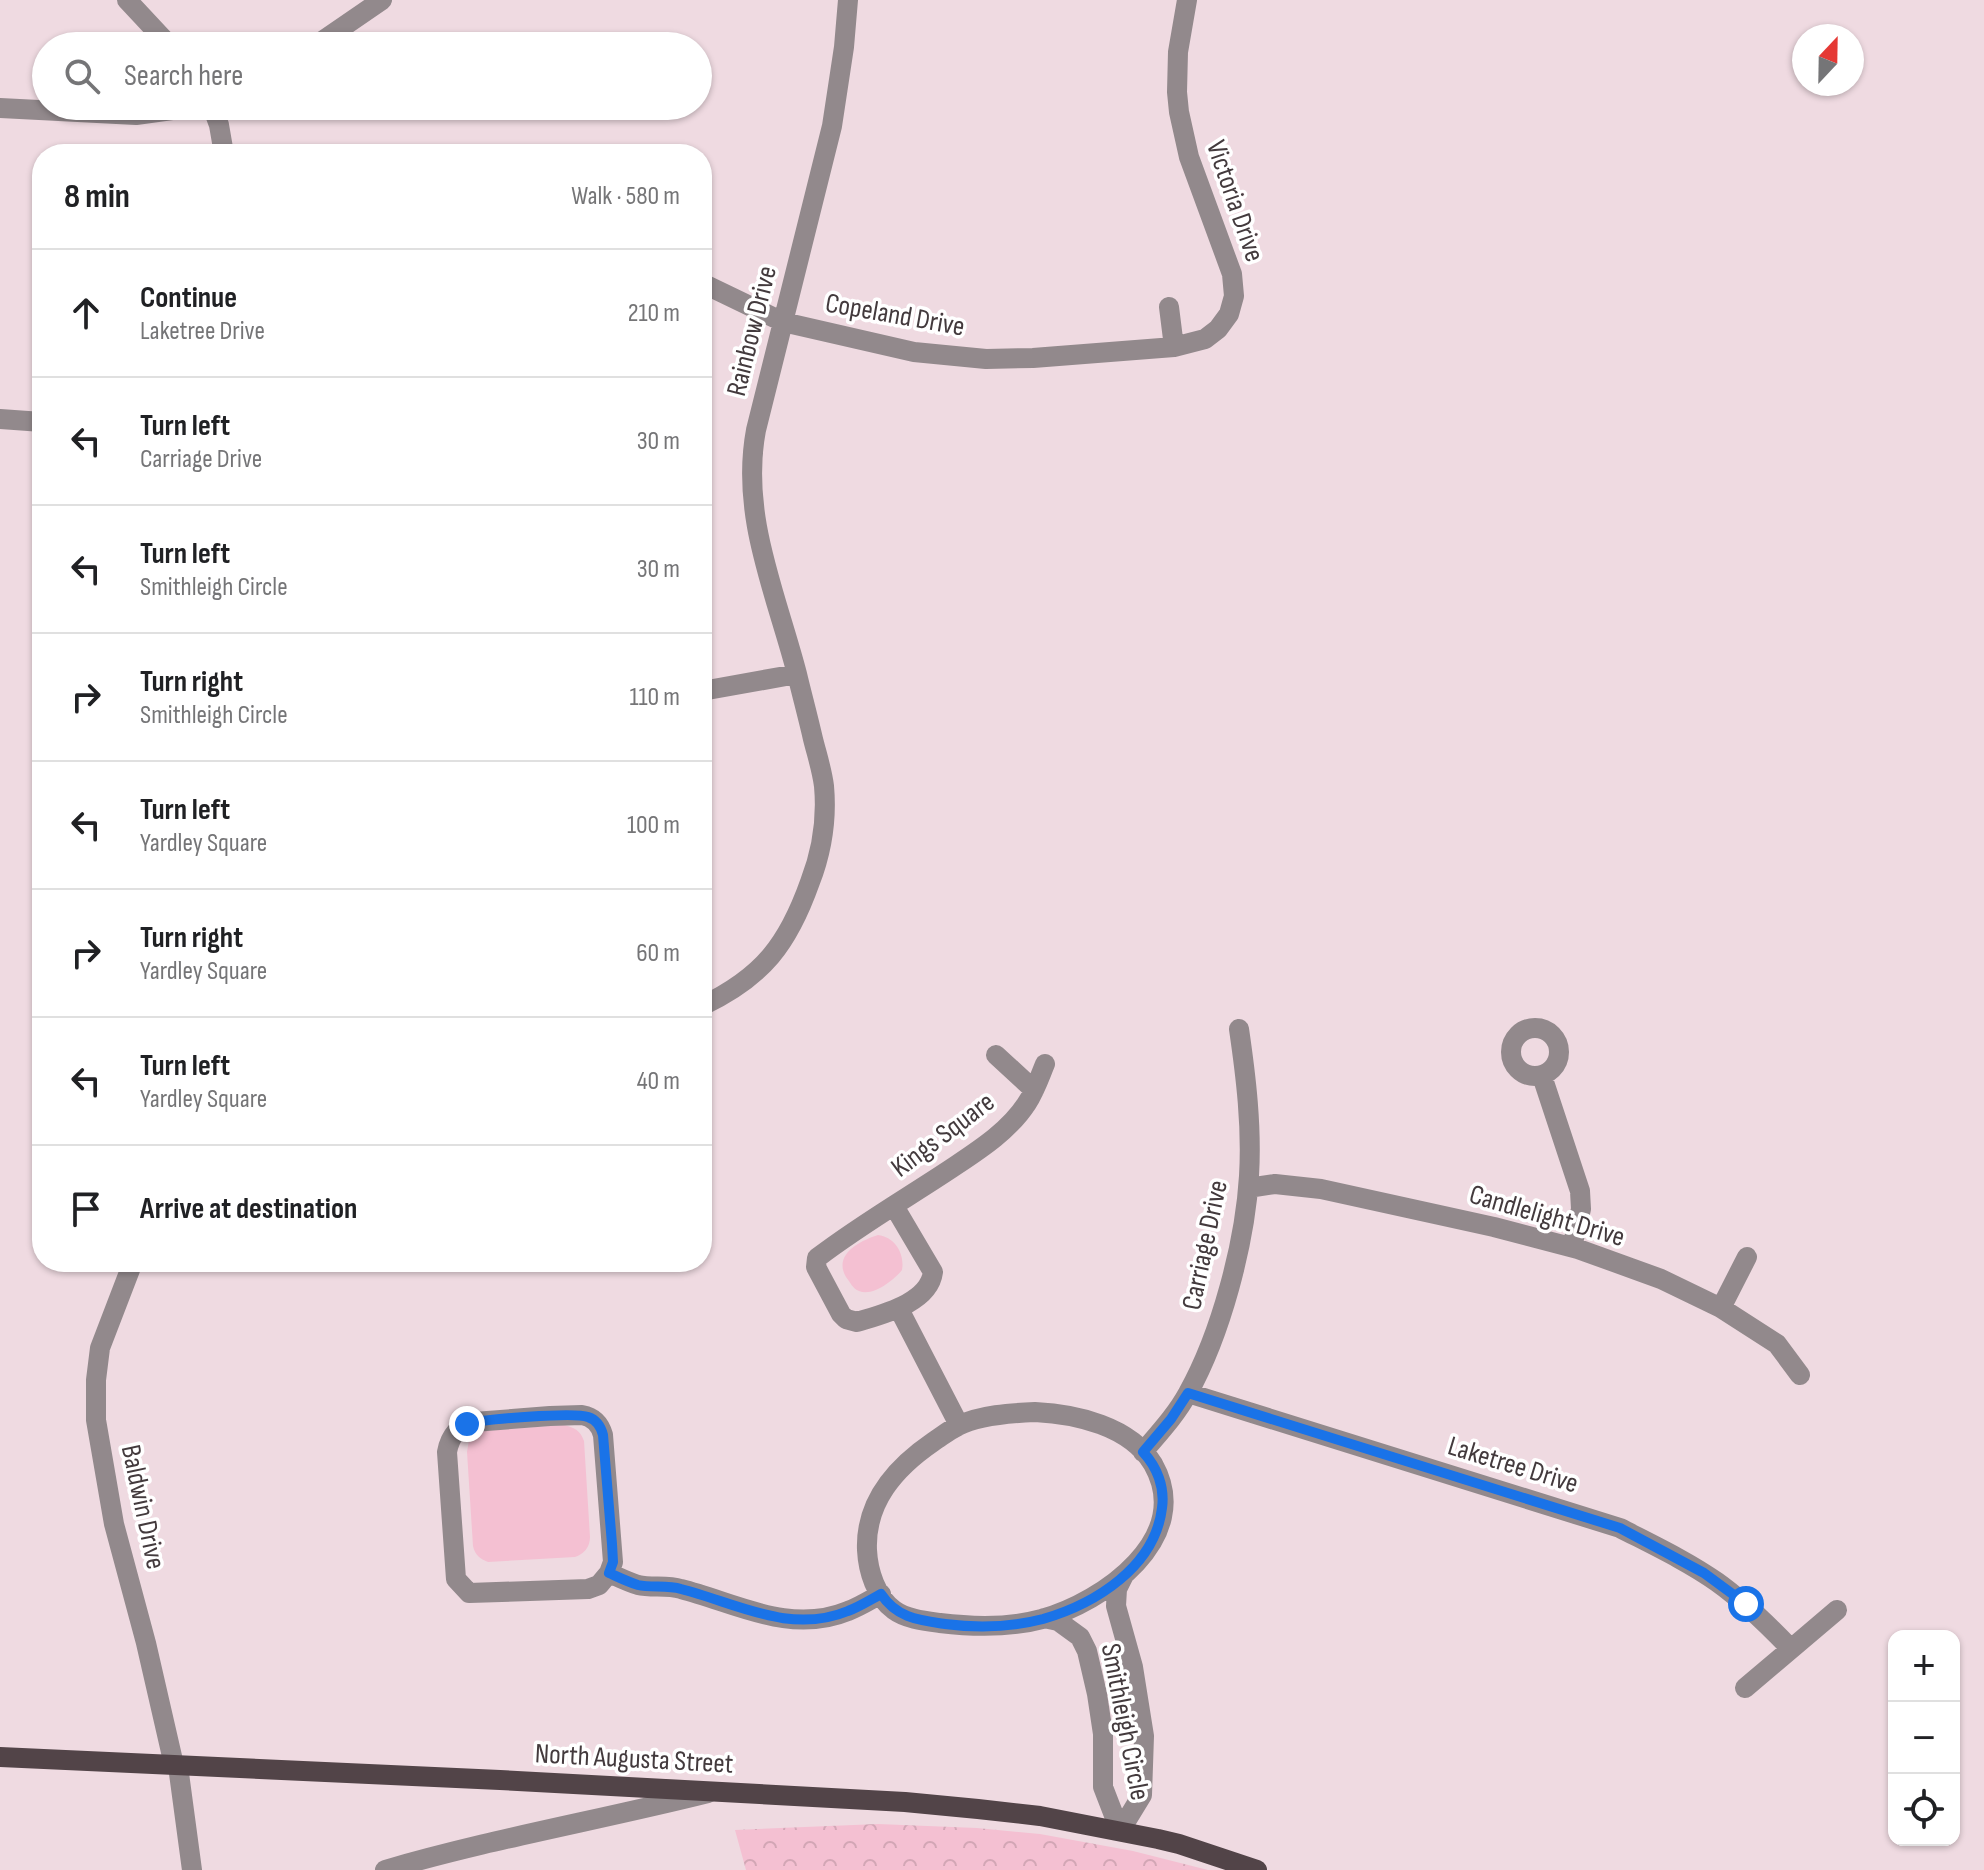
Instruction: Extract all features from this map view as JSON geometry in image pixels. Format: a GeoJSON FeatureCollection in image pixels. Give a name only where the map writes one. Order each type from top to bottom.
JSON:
{"type":"FeatureCollection","features":[{"type":"Feature","properties":{"kind":"main road","name":"North Augusta Street"},"geometry":{"type":"LineString","coordinates":[[0,1757],[905,1802],[1040,1816],[1120,1831],[1179,1844],[1257,1870]]}},
{"type":"Feature","properties":{"kind":"street"},"geometry":{"type":"LineString","coordinates":[[127,0],[157,32]]}},
{"type":"Feature","properties":{"kind":"street"},"geometry":{"type":"LineString","coordinates":[[335,32],[382,0]]}},
{"type":"Feature","properties":{"kind":"street","name":"Rainbow Drive"},"geometry":{"type":"LineString","coordinates":[[712,1000],[743,983],[772,955],[795,922],[818,861],[825,818],[824,786],[818,756],[757,529],[751,483],[756,430],[832,126],[848,0]]}},
{"type":"Feature","properties":{"kind":"street","name":"Victoria Drive"},"geometry":{"type":"LineString","coordinates":[[1087,354],[1174,347],[1205,339],[1218,329],[1233,302],[1232,274],[1189,157],[1180,118],[1177,62],[1187,0]]}},
{"type":"Feature","properties":{"kind":"street"},"geometry":{"type":"LineString","coordinates":[[0,108],[32,110]]}},
{"type":"Feature","properties":{"kind":"street"},"geometry":{"type":"LineString","coordinates":[[217,120],[222,144]]}},
{"type":"Feature","properties":{"kind":"street","name":"Copeland Drive"},"geometry":{"type":"LineString","coordinates":[[712,288],[783,322],[914,352],[964,358],[1087,354]]}},
{"type":"Feature","properties":{"kind":"street"},"geometry":{"type":"LineString","coordinates":[[1169,307],[1174,347]]}},
{"type":"Feature","properties":{"kind":"street"},"geometry":{"type":"LineString","coordinates":[[0,419],[32,421]]}},
{"type":"Feature","properties":{"kind":"street"},"geometry":{"type":"LineString","coordinates":[[712,689],[797,674]]}},
{"type":"Feature","properties":{"kind":"street","name":"Carriage Drive"},"geometry":{"type":"LineString","coordinates":[[1143,1452],[1188,1393],[1210,1345],[1229,1286],[1244,1220],[1250,1135],[1239,1029]]}},
{"type":"Feature","properties":{"kind":"street"},"geometry":{"type":"LineString","coordinates":[[996,1055],[1034,1090]]}},
{"type":"Feature","properties":{"kind":"street","name":"Kings Square"},"geometry":{"type":"LineString","coordinates":[[894,1206],[933,1272],[932,1281],[924,1291],[899,1309],[857,1322],[846,1319],[815,1263],[817,1258],[849,1234],[984,1146],[1027,1104],[1045,1064]]}},
{"type":"Feature","properties":{"kind":"street"},"geometry":{"type":"LineString","coordinates":[[1542,1076],[1580,1191],[1581,1209],[1572,1247]]}},
{"type":"Feature","properties":{"kind":"street","name":"Candlelight Drive"},"geometry":{"type":"LineString","coordinates":[[1248,1188],[1275,1184],[1321,1189],[1572,1247],[1661,1279],[1721,1308],[1777,1344],[1800,1375]]}},
{"type":"Feature","properties":{"kind":"street"},"geometry":{"type":"LineString","coordinates":[[1721,1308],[1747,1257]]}},
{"type":"Feature","properties":{"kind":"street","name":"Baldwin Drive"},"geometry":{"type":"LineString","coordinates":[[128,1272],[100,1348],[96,1420],[114,1524],[176,1766],[192,1870]]}},
{"type":"Feature","properties":{"kind":"street"},"geometry":{"type":"LineString","coordinates":[[899,1309],[959,1425]]}},
{"type":"Feature","properties":{"kind":"street","name":"Laketree Drive"},"geometry":{"type":"LineString","coordinates":[[1188,1393],[1620,1528],[1718,1583],[1791,1649]]}},
{"type":"Feature","properties":{"kind":"street"},"geometry":{"type":"LineString","coordinates":[[1018,1412],[1047,1412],[1087,1420],[1109,1429],[1129,1439],[1143,1452],[1155,1469],[1161,1486],[1162,1514],[1157,1531],[1149,1547],[1124,1575],[1082,1603],[1044,1618],[1003,1625],[933,1622],[899,1613],[888,1605],[872,1576],[867,1554],[873,1507],[888,1482],[905,1463],[959,1425],[1018,1412]]}},
{"type":"Feature","properties":{"kind":"street"},"geometry":{"type":"LineString","coordinates":[[582,1415],[595,1421],[603,1435],[613,1562],[609,1573],[599,1585],[588,1589],[469,1593],[456,1579],[447,1452],[454,1434],[474,1422],[582,1415]]}},
{"type":"Feature","properties":{"kind":"street"},"geometry":{"type":"LineString","coordinates":[[609,1573],[640,1585],[679,1588],[758,1614],[788,1619],[815,1619],[850,1611],[881,1594]]}},
{"type":"Feature","properties":{"kind":"street","name":"Smithleigh Circle"},"geometry":{"type":"LineString","coordinates":[[1120,1831],[1142,1795],[1144,1736],[1133,1667],[1116,1606],[1117,1589],[1124,1575]]}},
{"type":"Feature","properties":{"kind":"street"},"geometry":{"type":"LineString","coordinates":[[1745,1688],[1837,1610]]}},
{"type":"Feature","properties":{"kind":"street","name":"Smithleigh Circle"},"geometry":{"type":"LineString","coordinates":[[1044,1618],[1058,1621],[1080,1637],[1087,1651],[1103,1734],[1103,1787],[1120,1831]]}},
{"type":"Feature","properties":{"kind":"street"},"geometry":{"type":"LineString","coordinates":[[385,1870],[712,1792]]}},
{"type":"Feature","properties":{"kind":"green space"},"geometry":{"type":"Polygon","coordinates":[[[878,1235],[898,1247],[902,1270],[877,1290],[859,1291],[846,1277],[843,1269],[845,1256],[856,1245],[878,1235]]]}},
{"type":"Feature","properties":{"kind":"green space"},"geometry":{"type":"Polygon","coordinates":[[[564,1425],[577,1430],[584,1441],[588,1547],[575,1557],[483,1560],[473,1546],[467,1452],[469,1440],[481,1431],[564,1425]]]}},
{"type":"Feature","properties":{"kind":"green space"},"geometry":{"type":"Polygon","coordinates":[[[878,1824],[1040,1834],[1133,1851],[1208,1870],[746,1870],[735,1830],[878,1824]]]}},
{"type":"Feature","properties":{"kind":"route"},"geometry":{"type":"LineString","coordinates":[[467,1424],[550,1416],[582,1415],[592,1418],[601,1427],[603,1435],[613,1562],[609,1573],[640,1585],[679,1588],[778,1618],[799,1620],[835,1615],[850,1611],[881,1594],[888,1605],[906,1616],[968,1626],[1003,1625],[1044,1618],[1100,1594],[1141,1558],[1153,1539],[1162,1514],[1163,1493],[1155,1469],[1143,1452],[1188,1393],[1620,1528],[1704,1573],[1746,1604]]}}]}
